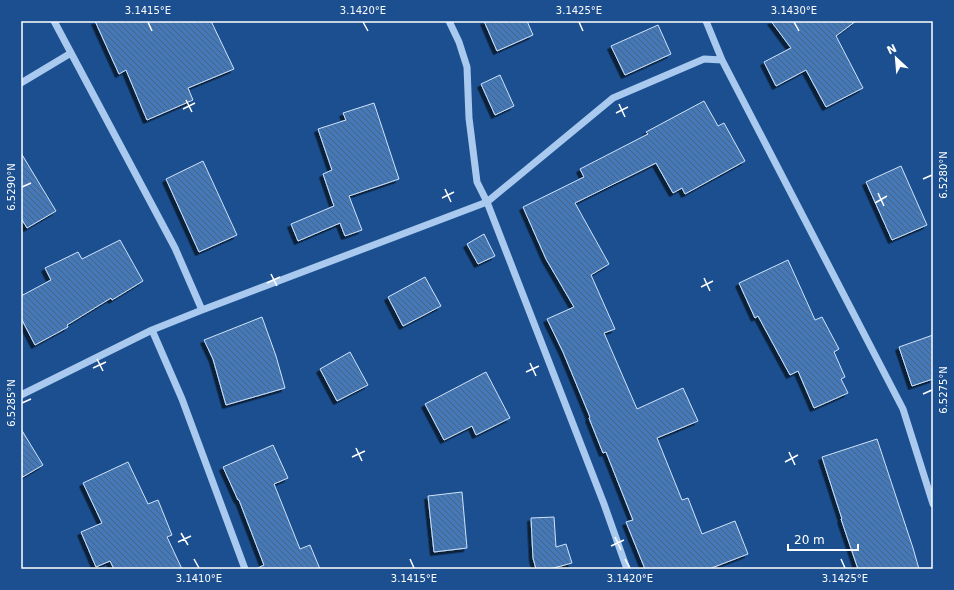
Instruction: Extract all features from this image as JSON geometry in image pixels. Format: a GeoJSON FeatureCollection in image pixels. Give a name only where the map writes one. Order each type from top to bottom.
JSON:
{"type":"FeatureCollection","features":[{"type":"Feature","properties":{"kind":"street"},"geometry":{"type":"LineString","coordinates":[[54,21],[175,248],[202,310]]}},
{"type":"Feature","properties":{"kind":"street"},"geometry":{"type":"LineString","coordinates":[[449,21],[467,67],[469,118],[476,182],[487,202],[601,496],[627,569]]}},
{"type":"Feature","properties":{"kind":"street"},"geometry":{"type":"LineString","coordinates":[[706,21],[722,60],[903,409],[933,504]]}},
{"type":"Feature","properties":{"kind":"street"},"geometry":{"type":"LineString","coordinates":[[21,83],[72,53]]}},
{"type":"Feature","properties":{"kind":"street"},"geometry":{"type":"LineString","coordinates":[[21,395],[152,330],[487,202],[612,98],[704,59],[722,60]]}},
{"type":"Feature","properties":{"kind":"street"},"geometry":{"type":"LineString","coordinates":[[152,330],[182,399],[245,569]]}},
{"type":"Feature","properties":{"kind":"building"},"geometry":{"type":"Polygon","coordinates":[[[95,21],[211,21],[234,69],[188,88],[193,100],[147,120],[126,70],[119,74],[95,21]]]}},
{"type":"Feature","properties":{"kind":"building"},"geometry":{"type":"Polygon","coordinates":[[[484,21],[527,21],[533,35],[497,51],[484,21]]]}},
{"type":"Feature","properties":{"kind":"building"},"geometry":{"type":"Polygon","coordinates":[[[771,21],[856,21],[836,36],[863,88],[826,107],[806,70],[776,86],[764,62],[791,48],[771,21]]]}},
{"type":"Feature","properties":{"kind":"building"},"geometry":{"type":"Polygon","coordinates":[[[658,25],[671,54],[625,75],[611,46],[658,25]]]}},
{"type":"Feature","properties":{"kind":"building"},"geometry":{"type":"Polygon","coordinates":[[[500,75],[514,106],[495,115],[481,84],[500,75]]]}},
{"type":"Feature","properties":{"kind":"building"},"geometry":{"type":"Polygon","coordinates":[[[704,101],[718,126],[724,123],[745,161],[685,194],[682,188],[673,193],[656,163],[575,203],[609,264],[591,275],[615,329],[604,333],[637,409],[683,388],[698,421],[657,438],[682,500],[688,498],[702,534],[735,521],[748,554],[709,569],[645,569],[626,522],[633,520],[606,452],[603,453],[563,352],[547,319],[574,307],[546,259],[523,207],[584,177],[580,169],[648,134],[646,132],[704,101]]]}},
{"type":"Feature","properties":{"kind":"building"},"geometry":{"type":"Polygon","coordinates":[[[374,103],[399,179],[349,196],[362,230],[345,236],[340,223],[298,241],[291,224],[334,206],[323,174],[332,170],[318,129],[346,120],[343,113],[374,103]]]}},
{"type":"Feature","properties":{"kind":"building"},"geometry":{"type":"Polygon","coordinates":[[[21,153],[56,211],[27,228],[21,218],[21,153]]]}},
{"type":"Feature","properties":{"kind":"building"},"geometry":{"type":"Polygon","coordinates":[[[203,161],[237,235],[199,252],[166,179],[203,161]]]}},
{"type":"Feature","properties":{"kind":"building"},"geometry":{"type":"Polygon","coordinates":[[[901,166],[927,225],[892,240],[866,182],[901,166]]]}},
{"type":"Feature","properties":{"kind":"building"},"geometry":{"type":"Polygon","coordinates":[[[484,234],[495,256],[478,264],[467,244],[484,234]]]}},
{"type":"Feature","properties":{"kind":"building"},"geometry":{"type":"Polygon","coordinates":[[[120,240],[143,281],[112,300],[111,298],[67,325],[68,327],[35,345],[21,318],[21,296],[51,280],[45,268],[78,252],[82,259],[120,240]]]}},
{"type":"Feature","properties":{"kind":"building"},"geometry":{"type":"Polygon","coordinates":[[[788,260],[815,320],[822,317],[839,349],[834,352],[845,377],[841,379],[848,393],[814,408],[798,371],[790,375],[758,316],[755,318],[739,283],[788,260]]]}},
{"type":"Feature","properties":{"kind":"building"},"geometry":{"type":"Polygon","coordinates":[[[425,277],[441,306],[403,326],[388,297],[425,277]]]}},
{"type":"Feature","properties":{"kind":"building"},"geometry":{"type":"Polygon","coordinates":[[[262,317],[276,356],[285,388],[226,405],[213,359],[204,340],[262,317]]]}},
{"type":"Feature","properties":{"kind":"building"},"geometry":{"type":"Polygon","coordinates":[[[933,335],[933,379],[912,386],[899,347],[933,335]]]}},
{"type":"Feature","properties":{"kind":"building"},"geometry":{"type":"Polygon","coordinates":[[[350,352],[368,385],[337,401],[320,369],[350,352]]]}},
{"type":"Feature","properties":{"kind":"building"},"geometry":{"type":"Polygon","coordinates":[[[486,372],[510,418],[476,435],[472,426],[444,440],[425,404],[486,372]]]}},
{"type":"Feature","properties":{"kind":"building"},"geometry":{"type":"Polygon","coordinates":[[[21,429],[43,465],[21,478],[21,429]]]}},
{"type":"Feature","properties":{"kind":"building"},"geometry":{"type":"Polygon","coordinates":[[[877,439],[919,569],[858,569],[841,519],[822,457],[877,439]]]}},
{"type":"Feature","properties":{"kind":"building"},"geometry":{"type":"Polygon","coordinates":[[[273,445],[288,478],[274,484],[300,549],[310,545],[320,569],[256,569],[264,565],[239,500],[223,467],[273,445]]]}},
{"type":"Feature","properties":{"kind":"building"},"geometry":{"type":"Polygon","coordinates":[[[128,462],[148,504],[158,500],[172,535],[167,537],[182,569],[114,569],[110,561],[96,567],[81,532],[102,523],[83,483],[128,462]]]}},
{"type":"Feature","properties":{"kind":"building"},"geometry":{"type":"Polygon","coordinates":[[[462,492],[467,548],[434,552],[428,496],[462,492]]]}},
{"type":"Feature","properties":{"kind":"building"},"geometry":{"type":"Polygon","coordinates":[[[554,517],[556,547],[566,544],[572,563],[550,569],[536,569],[533,558],[531,518],[554,517]]]}}]}
